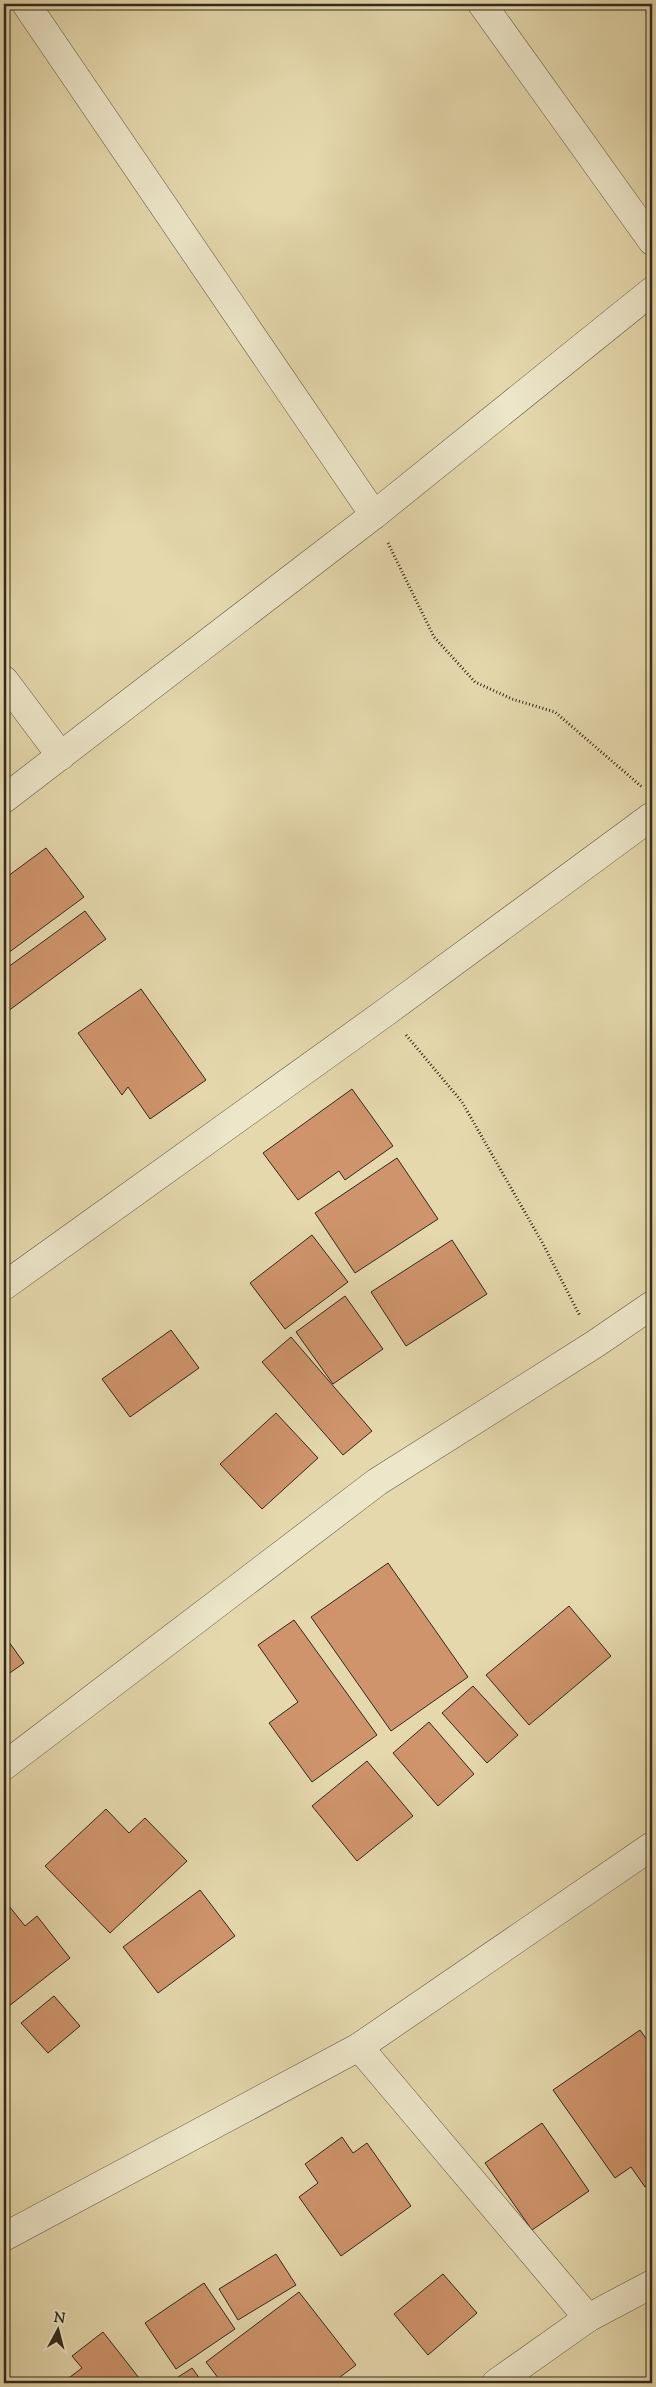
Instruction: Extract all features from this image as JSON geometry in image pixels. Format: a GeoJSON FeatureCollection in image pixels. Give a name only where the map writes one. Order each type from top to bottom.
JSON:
{"type":"FeatureCollection","features":[{"type":"Feature","properties":{"kind":"street"},"geometry":{"type":"LineString","coordinates":[[26,4],[374,516]]}},
{"type":"Feature","properties":{"kind":"street"},"geometry":{"type":"LineString","coordinates":[[482,4],[652,241]]}},
{"type":"Feature","properties":{"kind":"street"},"geometry":{"type":"LineString","coordinates":[[4,799],[374,516],[652,291]]}},
{"type":"Feature","properties":{"kind":"street"},"geometry":{"type":"LineString","coordinates":[[4,680],[61,756]]}},
{"type":"Feature","properties":{"kind":"street"},"geometry":{"type":"LineString","coordinates":[[4,1286],[650,822]]}},
{"type":"Feature","properties":{"kind":"street"},"geometry":{"type":"LineString","coordinates":[[4,1766],[377,1482],[595,1344],[652,1305]]}},
{"type":"Feature","properties":{"kind":"street"},"geometry":{"type":"LineString","coordinates":[[4,2237],[359,2047],[652,1846]]}},
{"type":"Feature","properties":{"kind":"street"},"geometry":{"type":"LineString","coordinates":[[359,2047],[588,2318]]}},
{"type":"Feature","properties":{"kind":"street"},"geometry":{"type":"LineString","coordinates":[[496,2383],[588,2318],[652,2284]]}},
{"type":"Feature","properties":{"kind":"path"},"geometry":{"type":"LineString","coordinates":[[374,516],[434,637],[475,682],[512,699],[555,712],[645,789]]}},
{"type":"Feature","properties":{"kind":"path"},"geometry":{"type":"LineString","coordinates":[[386,1012],[462,1102],[543,1244],[595,1344]]}},
{"type":"Feature","properties":{"kind":"building"},"geometry":{"type":"Polygon","coordinates":[[[46,848],[84,897],[4,956],[4,879],[46,848]]]}},
{"type":"Feature","properties":{"kind":"building"},"geometry":{"type":"Polygon","coordinates":[[[85,911],[106,939],[4,1014],[4,970],[85,911]]]}},
{"type":"Feature","properties":{"kind":"building"},"geometry":{"type":"Polygon","coordinates":[[[141,989],[206,1080],[150,1119],[128,1087],[122,1095],[78,1033],[141,989]]]}},
{"type":"Feature","properties":{"kind":"building"},"geometry":{"type":"Polygon","coordinates":[[[352,1089],[393,1146],[345,1180],[339,1171],[298,1200],[263,1153],[352,1089]]]}},
{"type":"Feature","properties":{"kind":"building"},"geometry":{"type":"Polygon","coordinates":[[[397,1158],[438,1219],[355,1273],[315,1213],[397,1158]]]}},
{"type":"Feature","properties":{"kind":"building"},"geometry":{"type":"Polygon","coordinates":[[[312,1235],[348,1282],[285,1329],[250,1283],[312,1235]]]}},
{"type":"Feature","properties":{"kind":"building"},"geometry":{"type":"Polygon","coordinates":[[[452,1240],[487,1294],[406,1346],[371,1292],[452,1240]]]}},
{"type":"Feature","properties":{"kind":"building"},"geometry":{"type":"Polygon","coordinates":[[[345,1296],[383,1349],[333,1384],[296,1332],[345,1296]]]}},
{"type":"Feature","properties":{"kind":"building"},"geometry":{"type":"Polygon","coordinates":[[[171,1330],[199,1368],[130,1417],[102,1379],[171,1330]]]}},
{"type":"Feature","properties":{"kind":"building"},"geometry":{"type":"Polygon","coordinates":[[[291,1337],[372,1431],[343,1455],[262,1362],[291,1337]]]}},
{"type":"Feature","properties":{"kind":"building"},"geometry":{"type":"Polygon","coordinates":[[[276,1413],[318,1458],[262,1509],[220,1464],[276,1413]]]}},
{"type":"Feature","properties":{"kind":"building"},"geometry":{"type":"Polygon","coordinates":[[[388,1563],[468,1677],[391,1731],[311,1617],[388,1563]]]}},
{"type":"Feature","properties":{"kind":"building"},"geometry":{"type":"Polygon","coordinates":[[[569,1606],[611,1656],[529,1725],[486,1675],[569,1606]]]}},
{"type":"Feature","properties":{"kind":"building"},"geometry":{"type":"Polygon","coordinates":[[[294,1620],[377,1735],[312,1782],[269,1723],[298,1702],[258,1645],[294,1620]]]}},
{"type":"Feature","properties":{"kind":"building"},"geometry":{"type":"Polygon","coordinates":[[[4,1635],[24,1663],[4,1677],[4,1635]]]}},
{"type":"Feature","properties":{"kind":"building"},"geometry":{"type":"Polygon","coordinates":[[[473,1686],[518,1735],[487,1763],[442,1713],[473,1686]]]}},
{"type":"Feature","properties":{"kind":"building"},"geometry":{"type":"Polygon","coordinates":[[[429,1722],[474,1774],[438,1806],[393,1753],[429,1722]]]}},
{"type":"Feature","properties":{"kind":"building"},"geometry":{"type":"Polygon","coordinates":[[[367,1761],[413,1816],[357,1861],[312,1806],[367,1761]]]}},
{"type":"Feature","properties":{"kind":"building"},"geometry":{"type":"Polygon","coordinates":[[[106,1809],[129,1833],[145,1818],[187,1861],[110,1933],[45,1866],[106,1809]]]}},
{"type":"Feature","properties":{"kind":"building"},"geometry":{"type":"Polygon","coordinates":[[[200,1890],[235,1936],[158,1993],[123,1947],[200,1890]]]}},
{"type":"Feature","properties":{"kind":"building"},"geometry":{"type":"Polygon","coordinates":[[[9,1906],[25,1926],[37,1916],[70,1958],[9,2006],[4,1999],[4,1910],[9,1906]]]}},
{"type":"Feature","properties":{"kind":"building"},"geometry":{"type":"Polygon","coordinates":[[[54,1996],[80,2026],[48,2053],[21,2023],[54,1996]]]}},
{"type":"Feature","properties":{"kind":"building"},"geometry":{"type":"Polygon","coordinates":[[[640,2030],[652,2047],[652,2182],[645,2187],[631,2167],[615,2178],[553,2090],[640,2030]]]}},
{"type":"Feature","properties":{"kind":"building"},"geometry":{"type":"Polygon","coordinates":[[[542,2123],[589,2191],[532,2230],[485,2163],[542,2123]]]}},
{"type":"Feature","properties":{"kind":"building"},"geometry":{"type":"Polygon","coordinates":[[[342,2137],[353,2153],[367,2143],[411,2206],[341,2256],[299,2197],[318,2183],[305,2164],[342,2137]]]}},
{"type":"Feature","properties":{"kind":"building"},"geometry":{"type":"Polygon","coordinates":[[[276,2254],[296,2285],[238,2320],[219,2289],[276,2254]]]}},
{"type":"Feature","properties":{"kind":"building"},"geometry":{"type":"Polygon","coordinates":[[[443,2274],[477,2313],[428,2355],[394,2314],[443,2274]]]}},
{"type":"Feature","properties":{"kind":"building"},"geometry":{"type":"Polygon","coordinates":[[[204,2283],[235,2329],[176,2369],[145,2323],[204,2283]]]}},
{"type":"Feature","properties":{"kind":"building"},"geometry":{"type":"Polygon","coordinates":[[[299,2292],[356,2365],[332,2383],[222,2383],[206,2362],[299,2292]]]}},
{"type":"Feature","properties":{"kind":"building"},"geometry":{"type":"Polygon","coordinates":[[[103,2332],[143,2383],[62,2383],[82,2368],[72,2356],[103,2332]]]}},
{"type":"Feature","properties":{"kind":"building"},"geometry":{"type":"Polygon","coordinates":[[[192,2368],[203,2383],[169,2383],[192,2368]]]}}]}
